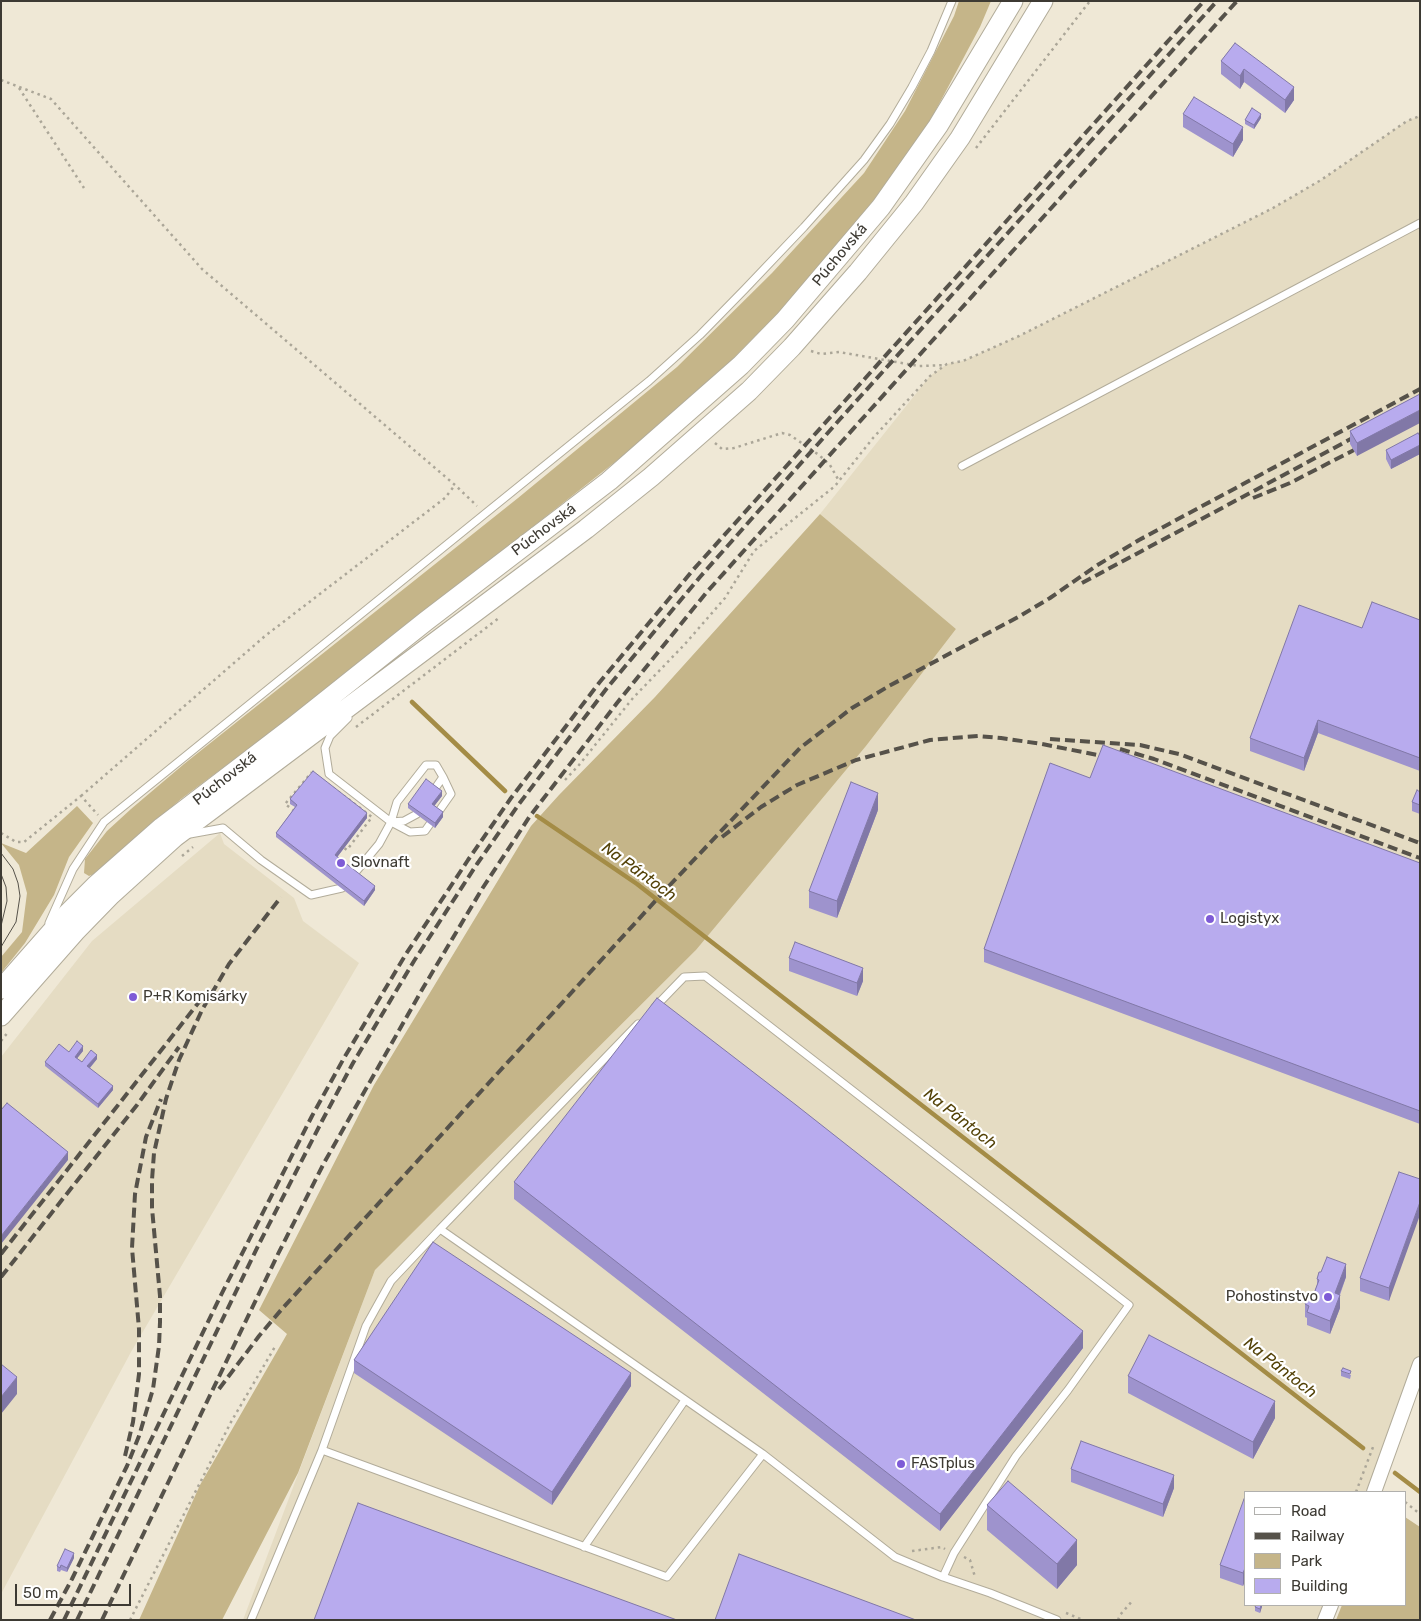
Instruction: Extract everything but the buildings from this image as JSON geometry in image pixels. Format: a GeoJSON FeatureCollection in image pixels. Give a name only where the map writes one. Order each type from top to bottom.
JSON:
{"type":"FeatureCollection","features":[{"type":"Feature","properties":{"kind":"main road","name":"Púchovská"},"geometry":{"type":"LineString","coordinates":[[1,989],[41,942],[95,886],[162,828],[608,481],[741,365],[785,320],[881,207],[938,126],[1013,1]]}},
{"type":"Feature","properties":{"kind":"main road","name":"Púchovská"},"geometry":{"type":"LineString","coordinates":[[1,1016],[111,895],[175,838],[586,529],[700,435],[749,391],[792,347],[858,272],[914,203],[960,138],[1043,1]]}},
{"type":"Feature","properties":{"kind":"main road"},"geometry":{"type":"LineString","coordinates":[[938,126],[960,138]]}},
{"type":"Feature","properties":{"kind":"street"},"geometry":{"type":"LineString","coordinates":[[1374,1491],[1420,1364]]}},
{"type":"Feature","properties":{"kind":"street"},"geometry":{"type":"LineString","coordinates":[[1325,1620],[1331,1606]]}},
{"type":"Feature","properties":{"kind":"lane"},"geometry":{"type":"LineString","coordinates":[[41,942],[73,869],[104,822],[649,381],[700,335],[804,227],[864,160],[890,124],[931,51],[952,1]]}},
{"type":"Feature","properties":{"kind":"lane"},"geometry":{"type":"LineString","coordinates":[[962,466],[1420,222]]}},
{"type":"Feature","properties":{"kind":"lane"},"geometry":{"type":"LineString","coordinates":[[354,874],[379,844],[391,822],[397,802],[426,765],[436,765],[451,794],[425,831],[410,832],[391,822],[329,774],[324,748],[330,736],[347,718],[416,658]]}},
{"type":"Feature","properties":{"kind":"lane"},"geometry":{"type":"LineString","coordinates":[[434,790],[443,776]]}},
{"type":"Feature","properties":{"kind":"lane"},"geometry":{"type":"LineString","coordinates":[[391,822],[404,821],[417,814]]}},
{"type":"Feature","properties":{"kind":"lane"},"geometry":{"type":"LineString","coordinates":[[175,838],[201,831],[223,828],[261,860],[311,895],[342,888]]}},
{"type":"Feature","properties":{"kind":"lane"},"geometry":{"type":"LineString","coordinates":[[653,1010],[684,977],[705,976],[1129,1305],[1068,1390],[1016,1456],[954,1553],[943,1577]]}},
{"type":"Feature","properties":{"kind":"lane"},"geometry":{"type":"LineString","coordinates":[[251,1620],[322,1450],[366,1326],[391,1281],[646,1016]]}},
{"type":"Feature","properties":{"kind":"lane"},"geometry":{"type":"LineString","coordinates":[[440,1229],[763,1454],[894,1557],[1057,1620]]}},
{"type":"Feature","properties":{"kind":"lane"},"geometry":{"type":"LineString","coordinates":[[584,1546],[685,1400]]}},
{"type":"Feature","properties":{"kind":"lane"},"geometry":{"type":"LineString","coordinates":[[322,1450],[667,1577],[763,1454]]}},
{"type":"Feature","properties":{"kind":"path"},"geometry":{"type":"LineString","coordinates":[[1004,111],[1090,1]]}},
{"type":"Feature","properties":{"kind":"path"},"geometry":{"type":"LineString","coordinates":[[1,80],[51,99],[202,269],[454,485],[485,514]]}},
{"type":"Feature","properties":{"kind":"path"},"geometry":{"type":"LineString","coordinates":[[18,87],[84,188]]}},
{"type":"Feature","properties":{"kind":"path"},"geometry":{"type":"LineString","coordinates":[[811,351],[822,354],[839,352],[919,366],[963,361],[1019,336],[1273,208],[1321,180],[1407,121],[1420,116]]}},
{"type":"Feature","properties":{"kind":"path"},"geometry":{"type":"LineString","coordinates":[[565,780],[579,766],[633,698],[685,644],[725,598],[754,551],[839,481],[873,438],[930,376],[947,364]]}},
{"type":"Feature","properties":{"kind":"path"},"geometry":{"type":"LineString","coordinates":[[715,444],[722,449],[734,448],[782,433],[790,435],[830,465],[839,481]]}},
{"type":"Feature","properties":{"kind":"path"},"geometry":{"type":"LineString","coordinates":[[1,833],[16,842],[24,842],[81,796],[265,636],[445,498],[454,485]]}},
{"type":"Feature","properties":{"kind":"path"},"geometry":{"type":"LineString","coordinates":[[312,772],[372,817],[347,850],[285,804],[312,772]]}},
{"type":"Feature","properties":{"kind":"path"},"geometry":{"type":"LineString","coordinates":[[81,796],[104,822]]}},
{"type":"Feature","properties":{"kind":"path"},"geometry":{"type":"LineString","coordinates":[[130,1620],[231,1422],[276,1345]]}},
{"type":"Feature","properties":{"kind":"path"},"geometry":{"type":"LineString","coordinates":[[1356,1491],[1373,1447]]}},
{"type":"Feature","properties":{"kind":"path"},"geometry":{"type":"LineString","coordinates":[[1406,1503],[1420,1514]]}},
{"type":"Feature","properties":{"kind":"path"},"geometry":{"type":"LineString","coordinates":[[1118,1620],[1133,1600]]}},
{"type":"Feature","properties":{"kind":"shaded area"},"geometry":{"type":"Polygon","coordinates":[[[1420,116],[1420,1364],[1372,1491],[1244,1491],[1244,1606],[1331,1606],[1325,1620],[243,1620],[375,1270],[696,950],[866,746],[956,629],[820,514],[930,376],[947,364],[963,361],[1019,336],[1273,208],[1321,180],[1407,121],[1420,116]]]}},
{"type":"Feature","properties":{"kind":"shaded area"},"geometry":{"type":"Polygon","coordinates":[[[220,833],[224,844],[294,898],[303,921],[359,963],[131,1352],[1,1594],[1,1057],[92,941],[220,833]]]}},
{"type":"Feature","properties":{"kind":"green space"},"geometry":{"type":"Polygon","coordinates":[[[959,1],[991,1],[980,27],[930,121],[878,195],[796,295],[713,379],[643,440],[290,718],[181,799],[94,874],[89,876],[84,873],[85,859],[107,831],[131,809],[184,764],[518,498],[677,367],[772,273],[864,173],[905,111],[954,16],[959,1]]]}},
{"type":"Feature","properties":{"kind":"green space"},"geometry":{"type":"Polygon","coordinates":[[[820,514],[956,629],[866,746],[696,950],[375,1270],[298,1473],[222,1620],[139,1620],[200,1485],[287,1334],[259,1310],[374,1085],[531,826],[655,697],[820,514]]]}},
{"type":"Feature","properties":{"kind":"green space"},"geometry":{"type":"Polygon","coordinates":[[[77,806],[93,823],[69,857],[54,895],[25,943],[1,973],[1,957],[22,932],[27,893],[19,865],[1,843],[26,853],[77,806]]]}},
{"type":"Feature","properties":{"kind":"green space"},"geometry":{"type":"Polygon","coordinates":[[[1406,1518],[1420,1527],[1420,1620],[1336,1620],[1342,1606],[1406,1606],[1406,1518]]]}},
{"type":"Feature","properties":{"kind":"waterway","name":"Na Pántoch"},"geometry":{"type":"LineString","coordinates":[[412,702],[505,791]]}},
{"type":"Feature","properties":{"kind":"waterway","name":"Na Pántoch"},"geometry":{"type":"LineString","coordinates":[[537,816],[637,884],[1363,1448]]}},
{"type":"Feature","properties":{"kind":"waterway","name":"Na Pántoch"},"geometry":{"type":"LineString","coordinates":[[1395,1473],[1420,1492]]}},
{"type":"Feature","properties":{"kind":"tram line"},"geometry":{"type":"LineString","coordinates":[[1,853],[13,869],[20,896],[16,922],[1,947]]}},
{"type":"Feature","properties":{"kind":"tram line"},"geometry":{"type":"LineString","coordinates":[[1,874],[6,887],[7,901],[1,926]]}},
{"type":"Feature","properties":{"kind":"railway"},"geometry":{"type":"LineString","coordinates":[[64,1620],[220,1297],[312,1116],[406,954],[511,798],[599,683],[693,570],[1204,1]]}},
{"type":"Feature","properties":{"kind":"railway"},"geometry":{"type":"LineString","coordinates":[[77,1620],[260,1242],[353,1063],[414,961],[477,864],[519,804],[607,688],[700,577],[1217,1]]}},
{"type":"Feature","properties":{"kind":"railway"},"geometry":{"type":"LineString","coordinates":[[102,1620],[278,1254],[324,1163],[423,988],[482,889],[530,816],[617,703],[706,593],[1237,1]]}},
{"type":"Feature","properties":{"kind":"railway"},"geometry":{"type":"LineString","coordinates":[[219,1389],[281,1310],[669,886],[800,748],[852,708],[889,686],[1020,616],[1139,540],[1420,389]]}},
{"type":"Feature","properties":{"kind":"railway"},"geometry":{"type":"LineString","coordinates":[[1082,583],[1362,433]]}},
{"type":"Feature","properties":{"kind":"railway"},"geometry":{"type":"LineString","coordinates":[[1253,498],[1290,483],[1354,450]]}},
{"type":"Feature","properties":{"kind":"railway"},"geometry":{"type":"LineString","coordinates":[[722,837],[761,807],[797,785],[856,760],[930,740],[978,736],[1001,738],[1113,758]]}},
{"type":"Feature","properties":{"kind":"railway"},"geometry":{"type":"LineString","coordinates":[[1050,739],[1140,745],[1179,754],[1420,843]]}},
{"type":"Feature","properties":{"kind":"railway"},"geometry":{"type":"LineString","coordinates":[[1120,749],[1154,759],[1420,858]]}},
{"type":"Feature","properties":{"kind":"railway"},"geometry":{"type":"LineString","coordinates":[[50,1620],[127,1466],[139,1436],[153,1389],[159,1346],[160,1296],[152,1208],[152,1180],[154,1153],[166,1099],[179,1060],[202,1010],[229,964],[281,897]]}},
{"type":"Feature","properties":{"kind":"railway"},"geometry":{"type":"LineString","coordinates":[[1,1254],[203,997]]}},
{"type":"Feature","properties":{"kind":"railway"},"geometry":{"type":"LineString","coordinates":[[1,1277],[137,1105],[179,1047]]}},
{"type":"Feature","properties":{"kind":"railway"},"geometry":{"type":"LineString","coordinates":[[125,1456],[133,1422],[139,1374],[139,1329],[132,1248],[135,1194],[146,1137],[161,1099]]}},
{"type":"Feature","properties":{"kind":"place","name":"Slovnaft"},"geometry":{"type":"Point","coordinates":[341,863]}},
{"type":"Feature","properties":{"kind":"place","name":"Logistyx"},"geometry":{"type":"Point","coordinates":[1210,919]}},
{"type":"Feature","properties":{"kind":"place","name":"P+R Komisárky"},"geometry":{"type":"Point","coordinates":[133,997]}},
{"type":"Feature","properties":{"kind":"place","name":"Pohostinstvo"},"geometry":{"type":"Point","coordinates":[1328,1297]}},
{"type":"Feature","properties":{"kind":"place","name":"FASTplus"},"geometry":{"type":"Point","coordinates":[901,1464]}}]}
